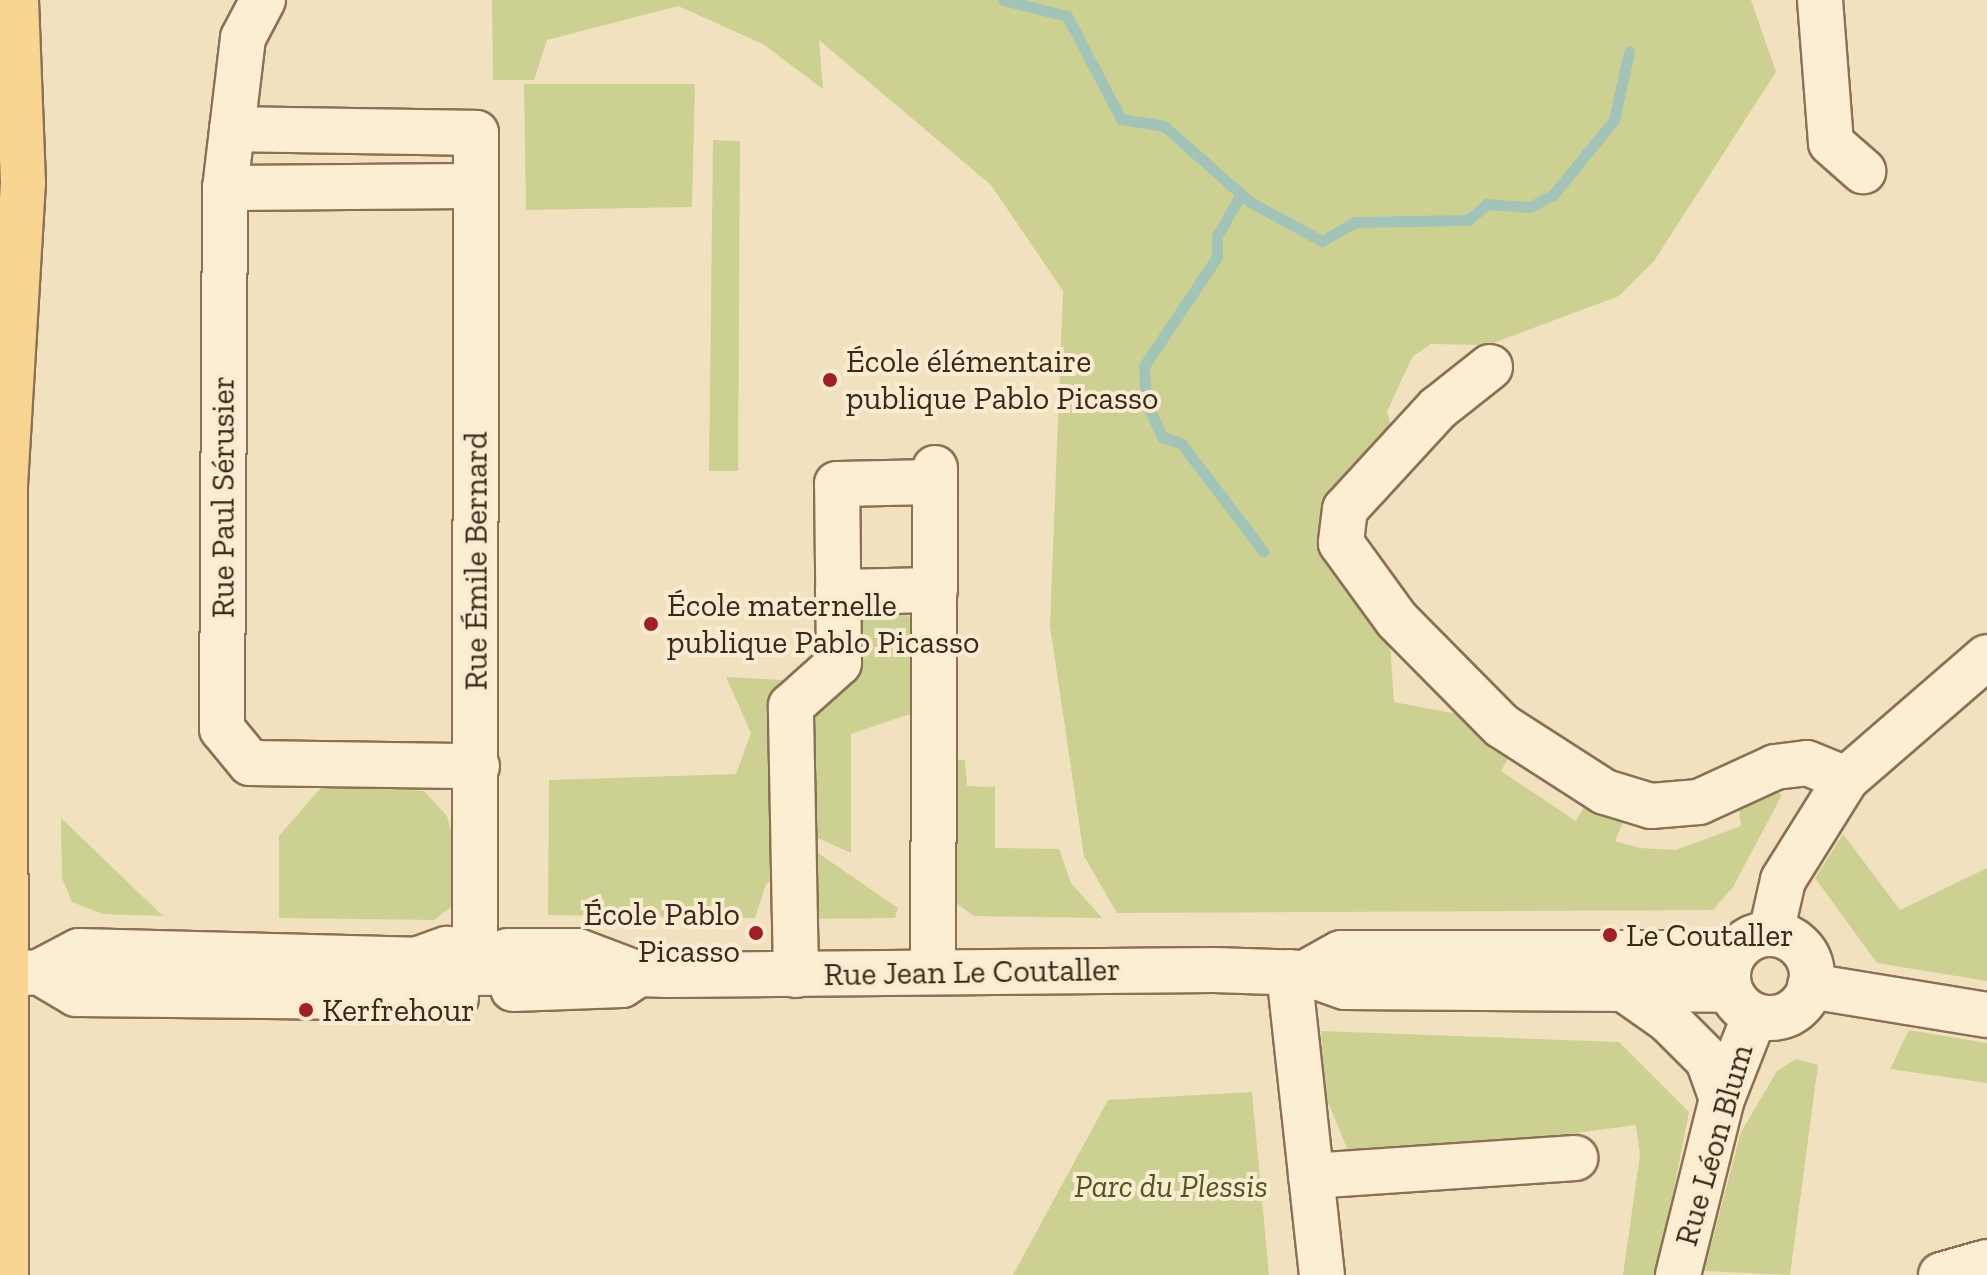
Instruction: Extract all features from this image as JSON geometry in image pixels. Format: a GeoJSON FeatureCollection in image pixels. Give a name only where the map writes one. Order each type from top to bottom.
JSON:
{"type":"FeatureCollection","features":[{"type":"Feature","properties":{"kind":"main road"},"geometry":{"type":"LineString","coordinates":[[6,1275],[4,1172],[21,973],[2,846],[5,485],[23,183],[16,0]]}},
{"type":"Feature","properties":{"kind":"main road"},"geometry":{"type":"LineString","coordinates":[[0,401],[5,485]]}},
{"type":"Feature","properties":{"kind":"street","name":"Rue Paul Sérusier"},"geometry":{"type":"LineString","coordinates":[[263,0],[243,38],[225,188],[222,729],[250,763],[477,766]]}},
{"type":"Feature","properties":{"kind":"street"},"geometry":{"type":"LineString","coordinates":[[1820,0],[1831,143],[1863,171]]}},
{"type":"Feature","properties":{"kind":"street","name":"Rue Émile Bernard"},"geometry":{"type":"LineString","coordinates":[[232,129],[476,133],[476,969]]}},
{"type":"Feature","properties":{"kind":"street"},"geometry":{"type":"LineString","coordinates":[[225,188],[475,186]]}},
{"type":"Feature","properties":{"kind":"street"},"geometry":{"type":"LineString","coordinates":[[1490,367],[1438,408],[1345,509],[1341,543],[1380,600],[1502,726],[1605,792],[1651,806],[1699,802],[1775,767],[1807,763],[1846,779]]}},
{"type":"Feature","properties":{"kind":"street"},"geometry":{"type":"LineString","coordinates":[[796,975],[791,706],[839,663],[837,484],[935,475],[933,971]]}},
{"type":"Feature","properties":{"kind":"street"},"geometry":{"type":"LineString","coordinates":[[838,592],[935,590]]}},
{"type":"Feature","properties":{"kind":"street","name":"Rue Léon Blum"},"geometry":{"type":"LineString","coordinates":[[1678,1275],[1722,1099],[1747,973],[1783,880],[1846,779],[1987,657]]}},
{"type":"Feature","properties":{"kind":"street"},"geometry":{"type":"LineString","coordinates":[[1803,950],[1810,986],[1783,1016],[1747,973],[1803,950]]}},
{"type":"Feature","properties":{"kind":"street","name":"Rue Jean Le Coutaller"},"geometry":{"type":"LineString","coordinates":[[21,973],[79,951],[432,958],[476,969],[518,987],[622,985],[639,974]]}},
{"type":"Feature","properties":{"kind":"street","name":"Rue Jean Le Coutaller"},"geometry":{"type":"LineString","coordinates":[[21,973],[76,994],[326,993],[578,951],[639,974],[796,975],[933,971],[1297,973],[1345,987],[1621,987],[1747,973]]}},
{"type":"Feature","properties":{"kind":"street","name":"Rue Jean Le Coutaller"},"geometry":{"type":"LineString","coordinates":[[1297,973],[1341,953],[1747,973]]}},
{"type":"Feature","properties":{"kind":"street"},"geometry":{"type":"LineString","coordinates":[[1297,973],[1311,1176],[1322,1275]]}},
{"type":"Feature","properties":{"kind":"street"},"geometry":{"type":"LineString","coordinates":[[1810,986],[1987,1015]]}},
{"type":"Feature","properties":{"kind":"street"},"geometry":{"type":"LineString","coordinates":[[1621,987],[1708,1060],[1722,1099]]}},
{"type":"Feature","properties":{"kind":"street"},"geometry":{"type":"LineString","coordinates":[[1311,1176],[1575,1158]]}},
{"type":"Feature","properties":{"kind":"street"},"geometry":{"type":"LineString","coordinates":[[1941,1275],[1987,1262]]}},
{"type":"Feature","properties":{"kind":"green space"},"geometry":{"type":"Polygon","coordinates":[[[492,0],[1751,0],[1776,72],[1654,261],[1619,296],[1488,345],[1431,344],[1413,356],[1387,411],[1393,435],[1334,501],[1390,643],[1394,702],[1462,715],[1516,745],[1501,771],[1576,821],[1591,794],[1628,811],[1615,841],[1640,848],[1676,850],[1741,826],[1737,796],[1772,786],[1782,795],[1733,887],[1713,910],[1117,913],[1084,856],[1050,626],[1063,291],[991,185],[819,40],[823,89],[763,44],[678,6],[547,40],[534,80],[493,80],[492,0]]]}},
{"type":"Feature","properties":{"kind":"green space"},"geometry":{"type":"Polygon","coordinates":[[[524,84],[695,84],[692,207],[526,210],[524,84]]]}},
{"type":"Feature","properties":{"kind":"green space"},"geometry":{"type":"Polygon","coordinates":[[[713,140],[740,141],[738,471],[709,471],[713,140]]]}},
{"type":"Feature","properties":{"kind":"green space"},"geometry":{"type":"Polygon","coordinates":[[[849,604],[892,607],[916,621],[916,712],[851,734],[851,853],[794,827],[783,873],[766,884],[755,918],[548,915],[549,780],[736,774],[751,733],[726,677],[840,683],[849,604]]]}},
{"type":"Feature","properties":{"kind":"green space"},"geometry":{"type":"Polygon","coordinates":[[[951,759],[965,760],[967,786],[995,787],[995,848],[1059,849],[1071,883],[1102,918],[974,916],[952,900],[951,759]]]}},
{"type":"Feature","properties":{"kind":"green space"},"geometry":{"type":"Polygon","coordinates":[[[325,783],[424,791],[447,816],[456,851],[454,905],[434,920],[279,918],[279,836],[325,783]]]}},
{"type":"Feature","properties":{"kind":"green space"},"geometry":{"type":"Polygon","coordinates":[[[61,818],[163,916],[103,914],[72,902],[62,878],[61,818]]]}},
{"type":"Feature","properties":{"kind":"green space"},"geometry":{"type":"Polygon","coordinates":[[[1843,834],[1900,910],[1987,868],[1987,981],[1877,963],[1815,878],[1843,834]]]}},
{"type":"Feature","properties":{"kind":"green space"},"geometry":{"type":"Polygon","coordinates":[[[802,842],[898,908],[895,918],[805,919],[802,842]]]}},
{"type":"Feature","properties":{"kind":"green space"},"geometry":{"type":"Polygon","coordinates":[[[1909,1030],[1987,1043],[1987,1083],[1890,1069],[1909,1030]]]}},
{"type":"Feature","properties":{"kind":"green space"},"geometry":{"type":"Polygon","coordinates":[[[1321,1031],[1619,1042],[1689,1112],[1657,1275],[1623,1275],[1640,1155],[1636,1125],[1402,1156],[1349,1153],[1324,1092],[1321,1031]]]}},
{"type":"Feature","properties":{"kind":"green space"},"geometry":{"type":"Polygon","coordinates":[[[1796,1059],[1818,1065],[1790,1275],[1704,1271],[1741,1132],[1777,1071],[1796,1059]]]}},
{"type":"Feature","properties":{"kind":"green space","name":"Parc du Plessis"},"geometry":{"type":"Polygon","coordinates":[[[1252,1092],[1269,1275],[1013,1275],[1108,1100],[1252,1092]]]}},
{"type":"Feature","properties":{"kind":"waterway"},"geometry":{"type":"LineString","coordinates":[[1003,0],[1067,16],[1121,119],[1164,126],[1250,202],[1322,241],[1355,222],[1468,220],[1487,204],[1530,207],[1553,195],[1614,120],[1629,52]]}},
{"type":"Feature","properties":{"kind":"waterway"},"geometry":{"type":"LineString","coordinates":[[1241,194],[1217,236],[1217,257],[1144,366],[1146,402],[1162,437],[1181,443],[1263,551]]}},
{"type":"Feature","properties":{"kind":"place","name":"École élémentaire publique Pablo Picasso"},"geometry":{"type":"Point","coordinates":[830,380]}},
{"type":"Feature","properties":{"kind":"place","name":"École maternelle publique Pablo Picasso"},"geometry":{"type":"Point","coordinates":[651,624]}},
{"type":"Feature","properties":{"kind":"place","name":"École Pablo Picasso"},"geometry":{"type":"Point","coordinates":[756,933]}},
{"type":"Feature","properties":{"kind":"place","name":"Le Coutaller"},"geometry":{"type":"Point","coordinates":[1610,935]}},
{"type":"Feature","properties":{"kind":"place","name":"Kerfrehour"},"geometry":{"type":"Point","coordinates":[306,1010]}}]}
